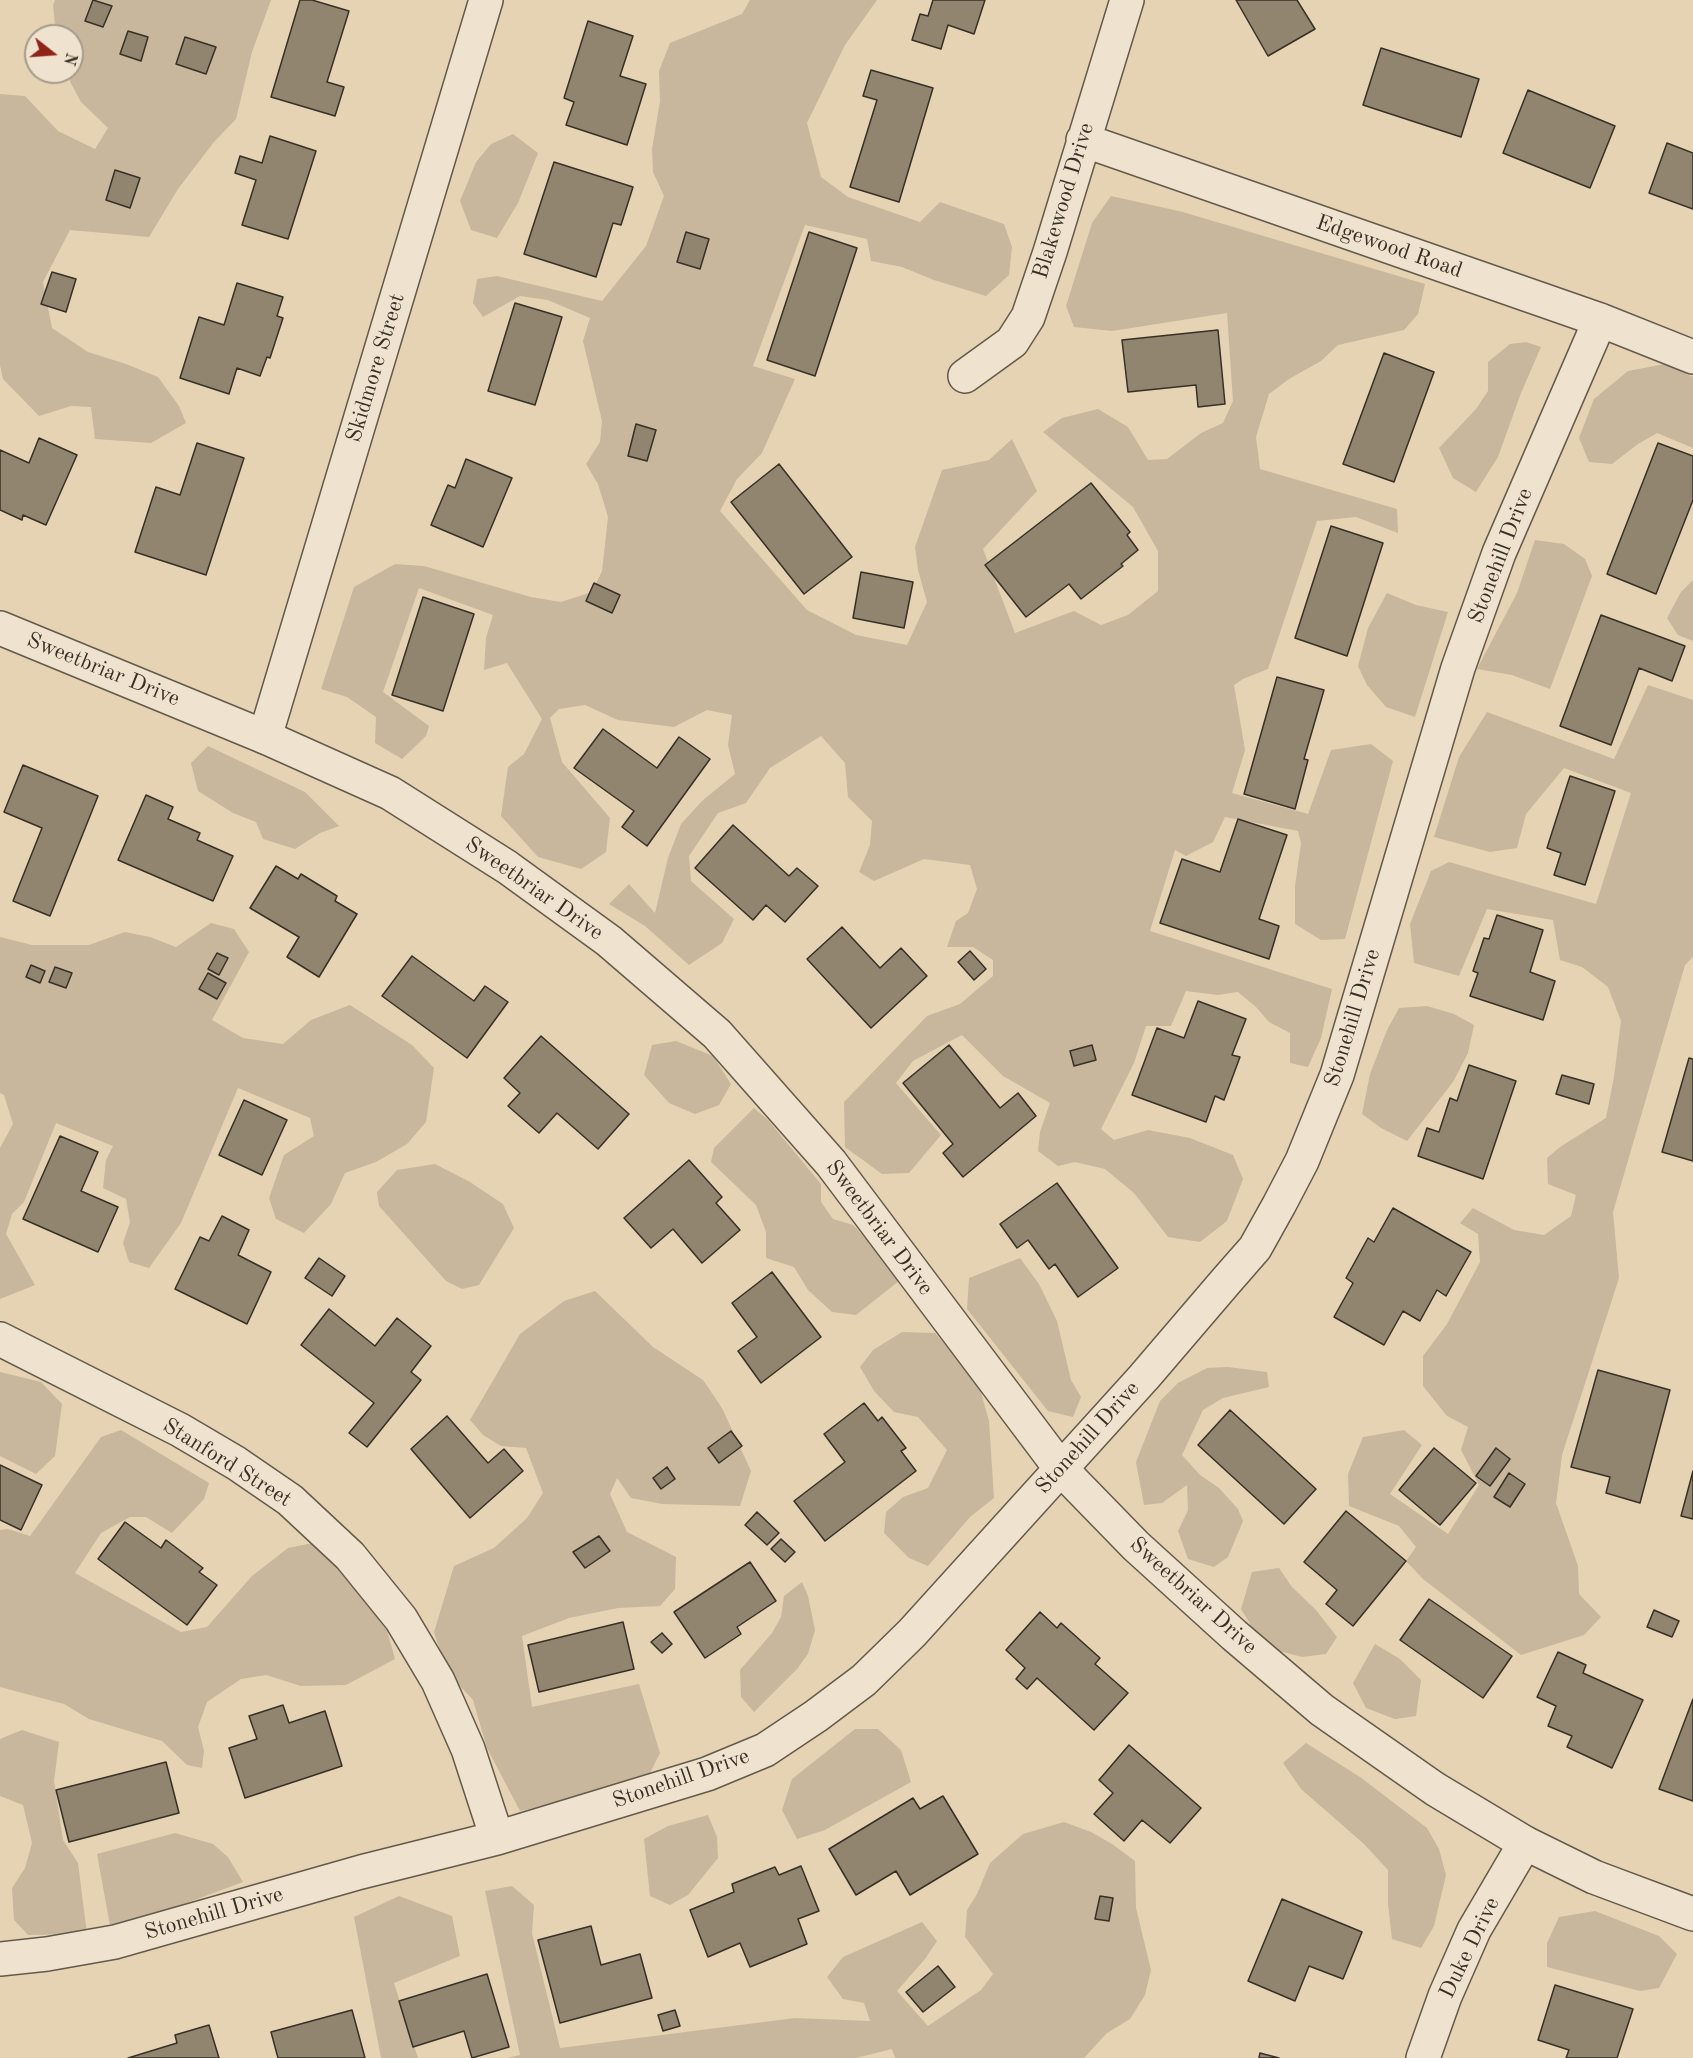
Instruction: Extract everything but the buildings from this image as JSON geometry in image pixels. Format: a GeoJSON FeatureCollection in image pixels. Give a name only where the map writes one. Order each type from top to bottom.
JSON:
{"type":"FeatureCollection","features":[{"type":"Feature","properties":{"kind":"street","name":"Skidmore Street"},"geometry":{"type":"LineString","coordinates":[[265,737],[486,0]]}},
{"type":"Feature","properties":{"kind":"street","name":"Blakewood Drive"},"geometry":{"type":"LineString","coordinates":[[965,376],[1012,342],[1028,317],[1126,0]]}},
{"type":"Feature","properties":{"kind":"street","name":"Edgewood Road"},"geometry":{"type":"LineString","coordinates":[[1083,140],[1600,320],[1693,357]]}},
{"type":"Feature","properties":{"kind":"street","name":"Stonehill Drive"},"geometry":{"type":"LineString","coordinates":[[0,1959],[47,1954],[115,1942],[345,1876],[497,1838],[707,1774],[765,1750],[816,1716],[872,1672],[912,1634],[1255,1248],[1302,1161],[1337,1075],[1458,668],[1499,553],[1600,320]]}},
{"type":"Feature","properties":{"kind":"street","name":"Sweetbriar Drive"},"geometry":{"type":"LineString","coordinates":[[0,628],[265,737],[390,794],[507,867],[609,941],[717,1034],[831,1163],[1061,1469],[1136,1546],[1234,1635],[1322,1710],[1435,1789],[1525,1843],[1594,1877],[1693,1914]]}},
{"type":"Feature","properties":{"kind":"street","name":"Stanford Street"},"geometry":{"type":"LineString","coordinates":[[0,1339],[180,1430],[236,1463],[290,1500],[350,1556],[401,1619],[438,1682],[468,1749],[497,1838]]}},
{"type":"Feature","properties":{"kind":"street","name":"Duke Drive"},"geometry":{"type":"LineString","coordinates":[[1424,2058],[1445,1996],[1474,1930],[1525,1843]]}},
{"type":"Feature","properties":{"kind":"shaded area"},"geometry":{"type":"Polygon","coordinates":[[[55,0],[271,0],[252,52],[236,119],[214,142],[178,189],[149,237],[70,230],[43,282],[52,328],[88,352],[158,377],[179,406],[186,423],[151,443],[95,439],[91,407],[71,406],[39,416],[3,379],[0,365],[0,94],[25,96],[58,131],[95,149],[108,128],[81,102],[71,84],[84,84],[84,24],[55,24],[53,5],[55,0]]]}},
{"type":"Feature","properties":{"kind":"shaded area"},"geometry":{"type":"Polygon","coordinates":[[[750,0],[877,0],[845,45],[807,123],[821,177],[848,197],[920,222],[940,202],[1004,224],[1012,247],[1009,275],[986,296],[934,280],[902,267],[871,261],[867,239],[805,225],[753,366],[795,379],[762,453],[737,479],[720,511],[807,610],[856,635],[907,645],[927,602],[918,570],[915,547],[942,470],[989,460],[1012,439],[1037,491],[983,549],[1015,633],[1074,611],[1101,625],[1128,615],[1158,591],[1158,551],[1133,507],[1043,432],[1062,418],[1098,409],[1128,427],[1148,460],[1167,459],[1201,433],[1223,423],[1233,401],[1227,313],[1112,331],[1074,327],[1066,306],[1092,223],[1111,196],[1183,212],[1425,284],[1418,314],[1404,330],[1338,345],[1321,361],[1289,379],[1269,394],[1256,437],[1260,469],[1397,509],[1398,533],[1356,517],[1317,521],[1268,669],[1234,685],[1245,750],[1232,793],[1308,814],[1331,750],[1371,744],[1393,761],[1345,939],[1321,940],[1295,924],[1295,886],[1301,843],[1298,831],[1225,817],[1213,842],[1186,856],[1175,850],[1150,931],[1332,989],[1321,1038],[1308,1067],[1290,1063],[1290,1033],[1269,1022],[1238,992],[1218,995],[1186,991],[1171,1026],[1146,1026],[1134,1063],[1101,1129],[1114,1140],[1148,1130],[1190,1138],[1233,1155],[1243,1179],[1227,1221],[1200,1242],[1168,1237],[1134,1193],[1105,1169],[1075,1162],[1058,1166],[1038,1151],[1040,1132],[1050,1103],[1003,1076],[962,1035],[913,1061],[896,1083],[941,1135],[909,1173],[882,1174],[845,1147],[844,1102],[927,1016],[960,1004],[993,976],[993,960],[973,947],[947,947],[956,921],[968,913],[977,889],[970,865],[924,859],[874,881],[859,872],[870,845],[872,821],[848,797],[845,763],[821,736],[770,768],[746,803],[718,813],[689,856],[691,881],[734,919],[722,943],[689,965],[645,926],[609,904],[629,884],[655,913],[668,858],[681,824],[702,801],[735,774],[728,745],[732,715],[707,710],[674,727],[618,720],[585,705],[559,709],[550,718],[562,762],[610,818],[606,852],[581,869],[538,857],[501,816],[508,767],[524,754],[542,719],[507,663],[484,670],[486,638],[493,615],[419,588],[383,692],[429,726],[426,736],[402,759],[375,743],[376,717],[347,697],[321,689],[354,587],[395,564],[424,566],[531,597],[561,602],[592,592],[602,571],[608,517],[598,484],[586,464],[600,442],[602,421],[583,341],[590,318],[548,300],[520,296],[483,317],[473,303],[477,279],[497,276],[602,301],[646,246],[664,196],[653,172],[652,149],[660,101],[659,71],[670,43],[742,14],[750,0]]]}},
{"type":"Feature","properties":{"kind":"shaded area"},"geometry":{"type":"Polygon","coordinates":[[[513,134],[538,153],[518,203],[497,238],[471,230],[460,201],[476,162],[491,144],[513,134]]]}},
{"type":"Feature","properties":{"kind":"shaded area"},"geometry":{"type":"Polygon","coordinates":[[[1526,342],[1541,347],[1521,393],[1498,457],[1476,492],[1453,478],[1439,448],[1476,409],[1488,391],[1488,362],[1510,344],[1526,342]]]}},
{"type":"Feature","properties":{"kind":"shaded area"},"geometry":{"type":"Polygon","coordinates":[[[1665,364],[1693,377],[1693,448],[1657,433],[1612,464],[1589,462],[1579,438],[1594,399],[1628,371],[1665,364]]]}},
{"type":"Feature","properties":{"kind":"shaded area"},"geometry":{"type":"Polygon","coordinates":[[[1535,540],[1564,544],[1585,559],[1592,576],[1550,689],[1512,675],[1477,669],[1517,593],[1535,540]]]}},
{"type":"Feature","properties":{"kind":"shaded area"},"geometry":{"type":"Polygon","coordinates":[[[1693,580],[1693,641],[1678,635],[1667,618],[1681,592],[1693,580]]]}},
{"type":"Feature","properties":{"kind":"shaded area"},"geometry":{"type":"Polygon","coordinates":[[[1387,593],[1416,605],[1448,612],[1415,717],[1386,707],[1367,685],[1358,666],[1368,628],[1387,593]]]}},
{"type":"Feature","properties":{"kind":"shaded area"},"geometry":{"type":"Polygon","coordinates":[[[1648,685],[1693,700],[1693,957],[1685,965],[1613,1212],[1619,1278],[1562,1455],[1556,1503],[1578,1566],[1579,1594],[1601,1617],[1584,1635],[1521,1655],[1423,1579],[1406,1561],[1416,1547],[1399,1526],[1349,1506],[1348,1474],[1363,1437],[1404,1430],[1422,1445],[1390,1494],[1448,1534],[1479,1485],[1461,1450],[1468,1427],[1447,1416],[1423,1386],[1423,1356],[1447,1324],[1480,1262],[1478,1234],[1460,1223],[1473,1208],[1514,1230],[1544,1235],[1571,1216],[1576,1195],[1548,1184],[1547,1158],[1560,1147],[1606,1118],[1621,1021],[1608,987],[1582,967],[1560,960],[1553,920],[1487,909],[1459,976],[1414,963],[1410,924],[1431,871],[1449,862],[1596,904],[1631,793],[1564,768],[1526,814],[1517,848],[1490,852],[1434,837],[1459,757],[1487,712],[1614,759],[1648,685]]]}},
{"type":"Feature","properties":{"kind":"shaded area"},"geometry":{"type":"Polygon","coordinates":[[[208,746],[305,792],[339,826],[320,833],[295,849],[263,839],[256,822],[233,813],[198,791],[191,763],[208,746]]]}},
{"type":"Feature","properties":{"kind":"shaded area"},"geometry":{"type":"Polygon","coordinates":[[[211,923],[234,929],[249,952],[212,1020],[243,1038],[283,1044],[311,1020],[350,1005],[412,1045],[434,1068],[426,1122],[407,1144],[376,1162],[345,1173],[331,1204],[304,1233],[276,1219],[269,1198],[284,1155],[314,1136],[310,1118],[238,1088],[181,1223],[149,1268],[129,1262],[123,1243],[130,1222],[126,1199],[103,1188],[106,1160],[113,1146],[56,1123],[24,1202],[12,1214],[6,1234],[35,1285],[0,1299],[0,1148],[13,1124],[4,1095],[0,1093],[0,937],[32,945],[89,945],[125,932],[150,937],[176,947],[211,923]]]}},
{"type":"Feature","properties":{"kind":"shaded area"},"geometry":{"type":"Polygon","coordinates":[[[1427,1006],[1454,1014],[1474,1025],[1468,1053],[1453,1082],[1407,1141],[1381,1128],[1362,1114],[1370,1074],[1387,1030],[1399,1008],[1427,1006]]]}},
{"type":"Feature","properties":{"kind":"shaded area"},"geometry":{"type":"Polygon","coordinates":[[[676,1041],[713,1056],[731,1084],[719,1105],[695,1114],[669,1103],[644,1075],[652,1045],[676,1041]]]}},
{"type":"Feature","properties":{"kind":"shaded area"},"geometry":{"type":"Polygon","coordinates":[[[754,1108],[768,1120],[821,1184],[821,1202],[833,1219],[853,1225],[904,1277],[856,1315],[832,1312],[808,1290],[794,1267],[766,1258],[766,1232],[756,1205],[711,1162],[714,1148],[754,1108]]]}},
{"type":"Feature","properties":{"kind":"shaded area"},"geometry":{"type":"Polygon","coordinates":[[[435,1164],[470,1182],[503,1204],[514,1228],[479,1285],[462,1289],[446,1281],[379,1206],[377,1192],[397,1170],[435,1164]]]}},
{"type":"Feature","properties":{"kind":"shaded area"},"geometry":{"type":"Polygon","coordinates":[[[1020,1258],[1039,1284],[1057,1321],[1071,1380],[1081,1397],[1073,1417],[1048,1411],[967,1309],[969,1278],[1020,1258]]]}},
{"type":"Feature","properties":{"kind":"shaded area"},"geometry":{"type":"Polygon","coordinates":[[[595,1291],[653,1347],[703,1380],[722,1408],[751,1471],[740,1506],[662,1504],[631,1498],[617,1478],[610,1494],[627,1532],[676,1557],[675,1589],[660,1606],[618,1608],[569,1618],[522,1636],[532,1707],[639,1684],[660,1753],[644,1785],[520,1811],[487,1748],[473,1700],[447,1672],[434,1632],[454,1566],[494,1548],[527,1518],[543,1493],[526,1448],[501,1446],[483,1435],[470,1420],[520,1334],[564,1301],[595,1291]]]}},
{"type":"Feature","properties":{"kind":"shaded area"},"geometry":{"type":"Polygon","coordinates":[[[902,1332],[935,1333],[978,1382],[989,1421],[994,1498],[970,1517],[928,1566],[909,1558],[884,1533],[886,1512],[903,1497],[928,1488],[947,1450],[918,1417],[894,1412],[874,1391],[860,1367],[873,1350],[902,1332]]]}},
{"type":"Feature","properties":{"kind":"shaded area"},"geometry":{"type":"Polygon","coordinates":[[[1228,1367],[1267,1372],[1269,1387],[1223,1398],[1203,1410],[1182,1455],[1200,1475],[1219,1488],[1238,1509],[1243,1521],[1228,1557],[1214,1567],[1188,1559],[1178,1531],[1188,1510],[1187,1485],[1162,1503],[1144,1505],[1136,1462],[1160,1401],[1178,1383],[1207,1368],[1228,1367]]]}},
{"type":"Feature","properties":{"kind":"shaded area"},"geometry":{"type":"Polygon","coordinates":[[[0,1372],[41,1382],[62,1404],[55,1456],[36,1474],[0,1456],[0,1372]]]}},
{"type":"Feature","properties":{"kind":"shaded area"},"geometry":{"type":"Polygon","coordinates":[[[121,1430],[209,1483],[204,1499],[172,1533],[146,1517],[130,1517],[101,1533],[75,1573],[181,1632],[207,1627],[252,1576],[288,1548],[323,1541],[386,1627],[395,1659],[346,1685],[301,1686],[266,1675],[241,1679],[207,1702],[198,1727],[204,1751],[202,1768],[187,1765],[162,1741],[89,1719],[64,1704],[0,1687],[0,1530],[8,1529],[30,1536],[101,1437],[121,1430]]]}},
{"type":"Feature","properties":{"kind":"shaded area"},"geometry":{"type":"Polygon","coordinates":[[[1279,1568],[1292,1587],[1316,1610],[1337,1637],[1326,1654],[1302,1657],[1264,1647],[1241,1609],[1252,1572],[1279,1568]]]}},
{"type":"Feature","properties":{"kind":"shaded area"},"geometry":{"type":"Polygon","coordinates":[[[802,1582],[808,1596],[815,1630],[808,1654],[797,1669],[754,1712],[741,1697],[740,1670],[772,1633],[781,1617],[784,1596],[802,1582]]]}},
{"type":"Feature","properties":{"kind":"shaded area"},"geometry":{"type":"Polygon","coordinates":[[[1375,1644],[1400,1659],[1421,1680],[1416,1716],[1395,1719],[1366,1708],[1353,1683],[1375,1644]]]}},
{"type":"Feature","properties":{"kind":"shaded area"},"geometry":{"type":"Polygon","coordinates":[[[855,1729],[878,1729],[901,1750],[911,1782],[825,1830],[797,1839],[782,1810],[792,1779],[855,1729]]]}},
{"type":"Feature","properties":{"kind":"shaded area"},"geometry":{"type":"Polygon","coordinates":[[[22,1730],[59,1742],[54,1781],[63,1840],[78,1863],[87,1934],[28,1935],[14,1920],[12,1888],[25,1868],[32,1843],[23,1805],[0,1796],[0,1739],[22,1730]]]}},
{"type":"Feature","properties":{"kind":"shaded area"},"geometry":{"type":"Polygon","coordinates":[[[1306,1743],[1360,1777],[1427,1828],[1439,1849],[1446,1875],[1434,1926],[1421,1948],[1392,1939],[1388,1904],[1388,1870],[1364,1844],[1301,1789],[1283,1763],[1306,1743]]]}},
{"type":"Feature","properties":{"kind":"shaded area"},"geometry":{"type":"Polygon","coordinates":[[[708,1815],[717,1837],[718,1858],[688,1895],[670,1905],[650,1896],[644,1839],[668,1826],[708,1815]]]}},
{"type":"Feature","properties":{"kind":"shaded area"},"geometry":{"type":"Polygon","coordinates":[[[1064,1822],[1091,1832],[1135,1861],[1136,1908],[1151,1970],[1145,1995],[1130,2019],[1107,2033],[1084,2058],[895,2058],[892,2049],[856,2058],[507,2058],[520,2055],[485,1891],[512,1886],[534,1905],[532,1933],[560,2048],[795,2018],[870,2021],[864,2003],[843,1999],[827,1977],[843,1957],[922,1922],[937,1941],[925,1959],[897,1991],[928,2026],[981,1990],[993,1974],[965,1937],[967,1910],[977,1894],[990,1863],[1023,1834],[1064,1822]]]}},
{"type":"Feature","properties":{"kind":"shaded area"},"geometry":{"type":"Polygon","coordinates":[[[175,1833],[213,1844],[228,1857],[243,1882],[111,1931],[97,1854],[175,1833]]]}},
{"type":"Feature","properties":{"kind":"shaded area"},"geometry":{"type":"Polygon","coordinates":[[[399,1896],[452,1916],[460,1956],[394,1983],[418,2058],[381,2058],[354,1917],[399,1896]]]}},
{"type":"Feature","properties":{"kind":"shaded area"},"geometry":{"type":"Polygon","coordinates":[[[1595,1911],[1659,1936],[1677,1954],[1659,1988],[1640,1991],[1547,1967],[1547,1943],[1559,1917],[1595,1911]]]}}]}
